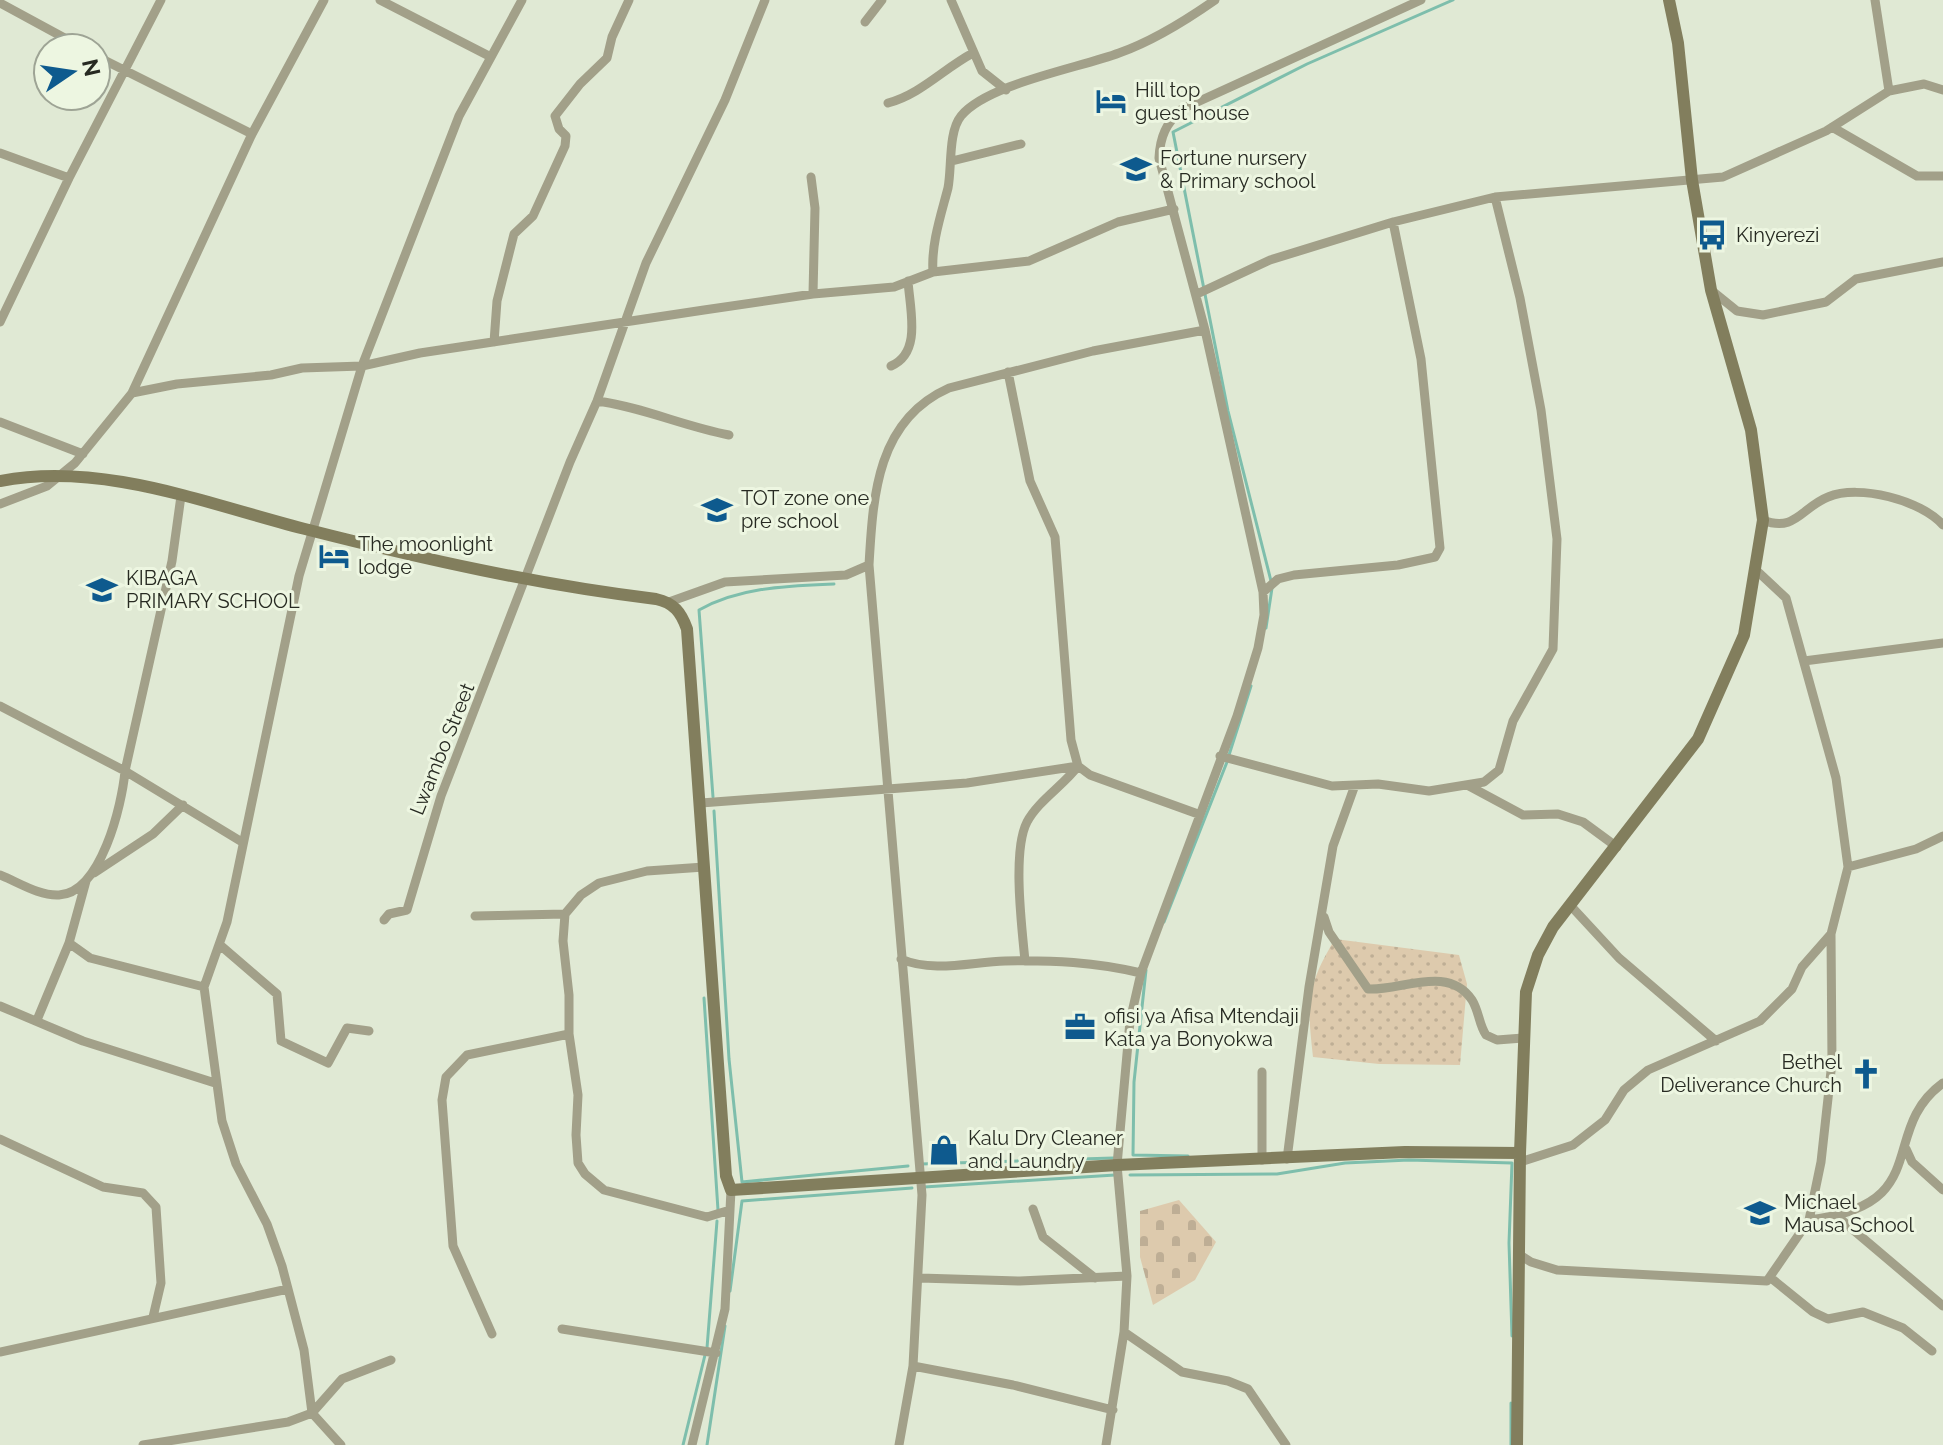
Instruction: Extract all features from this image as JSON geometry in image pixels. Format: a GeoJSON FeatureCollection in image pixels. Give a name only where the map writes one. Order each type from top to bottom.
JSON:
{"type":"FeatureCollection","features":[{"type":"Feature","properties":{"kind":"street"},"geometry":{"type":"LineString","coordinates":[[0,322],[69,178],[161,0]]}},
{"type":"Feature","properties":{"kind":"street"},"geometry":{"type":"LineString","coordinates":[[0,504],[47,486],[61,475],[83,454],[132,393],[252,134],[324,0]]}},
{"type":"Feature","properties":{"kind":"street"},"geometry":{"type":"LineString","coordinates":[[380,0],[489,56]]}},
{"type":"Feature","properties":{"kind":"street"},"geometry":{"type":"LineString","coordinates":[[341,1445],[312,1413],[304,1350],[288,1289],[267,1224],[236,1164],[215,1083],[204,987],[220,945],[311,531],[362,366],[459,116],[522,0]]}},
{"type":"Feature","properties":{"kind":"street"},"geometry":{"type":"LineString","coordinates":[[494,342],[497,301],[514,234],[533,216],[565,146],[566,136],[559,129],[555,116],[580,84],[607,58],[612,37],[629,0]]}},
{"type":"Feature","properties":{"kind":"street"},"geometry":{"type":"LineString","coordinates":[[527,579],[570,462],[597,401],[646,263],[725,100],[765,0]]}},
{"type":"Feature","properties":{"kind":"street"},"geometry":{"type":"LineString","coordinates":[[865,22],[882,0]]}},
{"type":"Feature","properties":{"kind":"street"},"geometry":{"type":"LineString","coordinates":[[951,0],[973,53],[986,75],[1006,90]]}},
{"type":"Feature","properties":{"kind":"street"},"geometry":{"type":"LineString","coordinates":[[933,272],[932,256],[961,116],[973,106],[1006,90],[1062,68],[1122,52],[1182,23],[1215,0]]}},
{"type":"Feature","properties":{"kind":"street"},"geometry":{"type":"LineString","coordinates":[[1106,1445],[1124,1332],[1127,1276],[1117,1165],[1130,1021],[1141,973],[1258,648],[1263,592],[1197,294],[1159,158],[1162,133],[1182,109],[1421,0]]}},
{"type":"Feature","properties":{"kind":"street"},"geometry":{"type":"LineString","coordinates":[[1517,1445],[1520,1158],[1526,992],[1538,955],[1570,905],[1698,739],[1744,635],[1763,520],[1751,430],[1711,290],[1692,180],[1678,43],[1669,0]]}},
{"type":"Feature","properties":{"kind":"street"},"geometry":{"type":"LineString","coordinates":[[1875,0],[1889,91]]}},
{"type":"Feature","properties":{"kind":"street"},"geometry":{"type":"LineString","coordinates":[[0,3],[53,32]]}},
{"type":"Feature","properties":{"kind":"street"},"geometry":{"type":"LineString","coordinates":[[888,103],[914,94],[940,72],[973,53]]}},
{"type":"Feature","properties":{"kind":"street"},"geometry":{"type":"LineString","coordinates":[[112,65],[252,134]]}},
{"type":"Feature","properties":{"kind":"street"},"geometry":{"type":"LineString","coordinates":[[1197,294],[1270,260],[1393,222],[1495,197],[1723,177],[1832,127],[1889,91],[1924,84],[1943,90]]}},
{"type":"Feature","properties":{"kind":"street"},"geometry":{"type":"LineString","coordinates":[[1832,127],[1917,176],[1943,176]]}},
{"type":"Feature","properties":{"kind":"street"},"geometry":{"type":"LineString","coordinates":[[952,161],[1021,144]]}},
{"type":"Feature","properties":{"kind":"street"},"geometry":{"type":"LineString","coordinates":[[0,154],[69,178]]}},
{"type":"Feature","properties":{"kind":"street"},"geometry":{"type":"LineString","coordinates":[[811,177],[815,208],[813,294]]}},
{"type":"Feature","properties":{"kind":"street"},"geometry":{"type":"LineString","coordinates":[[1220,756],[1320,785],[1429,791],[1469,786],[1492,778],[1499,770],[1505,739],[1545,668],[1555,636],[1557,539],[1549,467],[1520,298],[1495,197]]}},
{"type":"Feature","properties":{"kind":"street"},"geometry":{"type":"LineString","coordinates":[[132,393],[177,384],[271,375],[302,368],[346,364],[362,366],[420,353],[627,321],[813,294],[894,287],[933,272],[1029,261],[1118,222],[1174,209]]}},
{"type":"Feature","properties":{"kind":"street"},"geometry":{"type":"LineString","coordinates":[[1263,592],[1278,579],[1294,575],[1398,565],[1435,557],[1440,548],[1421,359],[1393,222]]}},
{"type":"Feature","properties":{"kind":"street"},"geometry":{"type":"LineString","coordinates":[[1711,290],[1737,311],[1763,315],[1826,302],[1856,279],[1943,262]]}},
{"type":"Feature","properties":{"kind":"street"},"geometry":{"type":"LineString","coordinates":[[891,366],[905,358],[911,342],[908,281]]}},
{"type":"Feature","properties":{"kind":"street"},"geometry":{"type":"LineString","coordinates":[[899,1445],[913,1366],[922,1209],[869,565],[873,493],[891,439],[928,397],[1008,372],[1093,351],[1205,330]]}},
{"type":"Feature","properties":{"kind":"street"},"geometry":{"type":"LineString","coordinates":[[1008,372],[1030,481],[1055,537],[1071,740],[1078,766],[1090,775],[1198,814]]}},
{"type":"Feature","properties":{"kind":"street"},"geometry":{"type":"LineString","coordinates":[[597,401],[638,408],[685,426],[729,435]]}},
{"type":"Feature","properties":{"kind":"street"},"geometry":{"type":"LineString","coordinates":[[0,422],[83,454]]}},
{"type":"Feature","properties":{"kind":"street"},"geometry":{"type":"LineString","coordinates":[[0,481],[61,475],[105,479],[311,531],[527,579],[669,602],[725,582],[846,575],[869,565]]}},
{"type":"Feature","properties":{"kind":"street"},"geometry":{"type":"LineString","coordinates":[[1763,520],[1774,525],[1796,521],[1824,498],[1846,494],[1907,501],[1923,507],[1943,525]]}},
{"type":"Feature","properties":{"kind":"street"},"geometry":{"type":"LineString","coordinates":[[94,873],[122,798],[125,771],[172,561],[181,496]]}},
{"type":"Feature","properties":{"kind":"street"},"geometry":{"type":"LineString","coordinates":[[1756,570],[1786,598],[1836,778],[1845,819],[1848,867],[1831,934],[1832,1062],[1821,1162],[1809,1220],[1771,1278]]}},
{"type":"Feature","properties":{"kind":"street","name":"Lwambo Street"},"geometry":{"type":"LineString","coordinates":[[384,920],[389,914],[407,910],[437,808],[527,579]]}},
{"type":"Feature","properties":{"kind":"street"},"geometry":{"type":"LineString","coordinates":[[669,602],[682,614],[687,629],[726,1176],[731,1190],[725,1309],[692,1445]]}},
{"type":"Feature","properties":{"kind":"street"},"geometry":{"type":"LineString","coordinates":[[1804,661],[1943,643]]}},
{"type":"Feature","properties":{"kind":"street"},"geometry":{"type":"LineString","coordinates":[[0,706],[125,771],[242,842]]}},
{"type":"Feature","properties":{"kind":"street"},"geometry":{"type":"LineString","coordinates":[[701,803],[967,783],[1078,766]]}},
{"type":"Feature","properties":{"kind":"street"},"geometry":{"type":"LineString","coordinates":[[1025,961],[1020,894],[1024,830],[1031,816],[1078,766]]}},
{"type":"Feature","properties":{"kind":"street"},"geometry":{"type":"LineString","coordinates":[[1287,1159],[1309,987],[1333,846],[1355,785]]}},
{"type":"Feature","properties":{"kind":"street"},"geometry":{"type":"LineString","coordinates":[[1469,786],[1491,801],[1523,815],[1558,814],[1583,822],[1617,847]]}},
{"type":"Feature","properties":{"kind":"street"},"geometry":{"type":"LineString","coordinates":[[0,875],[56,896],[74,891],[94,873],[153,834],[183,805]]}},
{"type":"Feature","properties":{"kind":"street"},"geometry":{"type":"LineString","coordinates":[[1848,867],[1916,849],[1943,836]]}},
{"type":"Feature","properties":{"kind":"street"},"geometry":{"type":"LineString","coordinates":[[704,867],[647,871],[599,883],[581,895],[565,914],[563,941],[569,995],[569,1034],[578,1095],[578,1163],[585,1174],[604,1190],[707,1217],[730,1210]]}},
{"type":"Feature","properties":{"kind":"street"},"geometry":{"type":"LineString","coordinates":[[37,1020],[69,943],[86,881]]}},
{"type":"Feature","properties":{"kind":"street"},"geometry":{"type":"LineString","coordinates":[[1570,905],[1619,958],[1716,1041]]}},
{"type":"Feature","properties":{"kind":"street"},"geometry":{"type":"LineString","coordinates":[[475,916],[565,914]]}},
{"type":"Feature","properties":{"kind":"street"},"geometry":{"type":"LineString","coordinates":[[1323,914],[1328,930],[1368,989],[1426,981],[1444,982],[1461,989],[1471,999],[1486,1035],[1497,1040],[1523,1038]]}},
{"type":"Feature","properties":{"kind":"street"},"geometry":{"type":"LineString","coordinates":[[731,1190],[1117,1165],[1405,1152],[1520,1158],[1573,1145],[1605,1120],[1624,1090],[1648,1070],[1760,1021],[1792,989],[1802,967],[1831,934]]}},
{"type":"Feature","properties":{"kind":"street"},"geometry":{"type":"LineString","coordinates":[[69,943],[90,958],[204,987]]}},
{"type":"Feature","properties":{"kind":"street"},"geometry":{"type":"LineString","coordinates":[[220,945],[277,994],[281,1041],[328,1063],[347,1028],[369,1031]]}},
{"type":"Feature","properties":{"kind":"street"},"geometry":{"type":"LineString","coordinates":[[901,959],[917,966],[1094,961],[1141,973]]}},
{"type":"Feature","properties":{"kind":"street"},"geometry":{"type":"LineString","coordinates":[[0,1006],[83,1041],[215,1083]]}},
{"type":"Feature","properties":{"kind":"street"},"geometry":{"type":"LineString","coordinates":[[492,1334],[453,1246],[442,1100],[446,1077],[467,1055],[569,1034]]}},
{"type":"Feature","properties":{"kind":"street"},"geometry":{"type":"LineString","coordinates":[[1262,1072],[1262,1160]]}},
{"type":"Feature","properties":{"kind":"street"},"geometry":{"type":"LineString","coordinates":[[1809,1220],[1838,1217],[1874,1201],[1885,1190],[1925,1102],[1943,1083]]}},
{"type":"Feature","properties":{"kind":"street"},"geometry":{"type":"LineString","coordinates":[[0,1139],[103,1187],[143,1193],[156,1207],[161,1283],[153,1317]]}},
{"type":"Feature","properties":{"kind":"street"},"geometry":{"type":"LineString","coordinates":[[1906,1149],[1912,1162],[1943,1190]]}},
{"type":"Feature","properties":{"kind":"street"},"geometry":{"type":"LineString","coordinates":[[1033,1209],[1043,1237],[1095,1278]]}},
{"type":"Feature","properties":{"kind":"street"},"geometry":{"type":"LineString","coordinates":[[1838,1217],[1943,1306]]}},
{"type":"Feature","properties":{"kind":"street"},"geometry":{"type":"LineString","coordinates":[[1520,1255],[1557,1270],[1670,1274],[1735,1282],[1771,1278],[1813,1312],[1828,1319],[1863,1312],[1903,1328],[1932,1351]]}},
{"type":"Feature","properties":{"kind":"street"},"geometry":{"type":"LineString","coordinates":[[920,1278],[1020,1281],[1127,1276]]}},
{"type":"Feature","properties":{"kind":"street"},"geometry":{"type":"LineString","coordinates":[[0,1352],[288,1289]]}},
{"type":"Feature","properties":{"kind":"street"},"geometry":{"type":"LineString","coordinates":[[562,1329],[716,1353]]}},
{"type":"Feature","properties":{"kind":"street"},"geometry":{"type":"LineString","coordinates":[[1124,1332],[1182,1372],[1228,1381],[1248,1389],[1286,1445]]}},
{"type":"Feature","properties":{"kind":"street"},"geometry":{"type":"LineString","coordinates":[[143,1445],[184,1442],[272,1426],[312,1413],[342,1379],[391,1360]]}},
{"type":"Feature","properties":{"kind":"street"},"geometry":{"type":"LineString","coordinates":[[913,1366],[1013,1385],[1113,1410]]}},
{"type":"Feature","properties":{"kind":"green space"},"geometry":{"type":"Polygon","coordinates":[[[1335,939],[1459,955],[1467,984],[1460,1065],[1379,1064],[1313,1057],[1311,996],[1318,970],[1335,939]]]}},
{"type":"Feature","properties":{"kind":"green space"},"geometry":{"type":"Polygon","coordinates":[[[1179,1200],[1216,1242],[1195,1280],[1153,1305],[1140,1257],[1140,1211],[1179,1200]]]}},
{"type":"Feature","properties":{"kind":"waterway"},"geometry":{"type":"LineString","coordinates":[[1271,581],[1228,411],[1173,132],[1307,64],[1453,0]]}},
{"type":"Feature","properties":{"kind":"waterway"},"geometry":{"type":"LineString","coordinates":[[713,797],[699,610],[747,592],[834,584]]}},
{"type":"Feature","properties":{"kind":"waterway"},"geometry":{"type":"LineString","coordinates":[[1266,628],[1272,588]]}},
{"type":"Feature","properties":{"kind":"waterway"},"geometry":{"type":"LineString","coordinates":[[1229,755],[1251,686]]}},
{"type":"Feature","properties":{"kind":"waterway"},"geometry":{"type":"LineString","coordinates":[[1164,922],[1227,762]]}},
{"type":"Feature","properties":{"kind":"waterway"},"geometry":{"type":"LineString","coordinates":[[714,811],[729,1059],[742,1182],[908,1166]]}},
{"type":"Feature","properties":{"kind":"waterway"},"geometry":{"type":"LineString","coordinates":[[1146,970],[1134,1082],[1133,1155],[1188,1156]]}},
{"type":"Feature","properties":{"kind":"waterway"},"geometry":{"type":"LineString","coordinates":[[704,998],[718,1210]]}},
{"type":"Feature","properties":{"kind":"waterway"},"geometry":{"type":"LineString","coordinates":[[921,1164],[1113,1158]]}},
{"type":"Feature","properties":{"kind":"waterway"},"geometry":{"type":"LineString","coordinates":[[1130,1175],[1277,1174],[1345,1163],[1409,1160],[1512,1163],[1509,1243],[1512,1336]]}},
{"type":"Feature","properties":{"kind":"waterway"},"geometry":{"type":"LineString","coordinates":[[924,1187],[1115,1175]]}},
{"type":"Feature","properties":{"kind":"waterway"},"geometry":{"type":"LineString","coordinates":[[730,1291],[742,1201],[912,1188]]}},
{"type":"Feature","properties":{"kind":"waterway"},"geometry":{"type":"LineString","coordinates":[[707,1348],[717,1221]]}},
{"type":"Feature","properties":{"kind":"waterway"},"geometry":{"type":"LineString","coordinates":[[707,1445],[725,1326]]}},
{"type":"Feature","properties":{"kind":"waterway"},"geometry":{"type":"LineString","coordinates":[[683,1445],[705,1355]]}},
{"type":"Feature","properties":{"kind":"waterway"},"geometry":{"type":"LineString","coordinates":[[1511,1403],[1511,1445]]}},
{"type":"Feature","properties":{"kind":"place","name":"Hill top guest house"},"geometry":{"type":"Point","coordinates":[1111,101]}},
{"type":"Feature","properties":{"kind":"place","name":"Fortune nursery & Primary school"},"geometry":{"type":"Point","coordinates":[1136,169]}},
{"type":"Feature","properties":{"kind":"place","name":"Kinyerezi"},"geometry":{"type":"Point","coordinates":[1712,235]}},
{"type":"Feature","properties":{"kind":"place","name":"TOT zone one pre school"},"geometry":{"type":"Point","coordinates":[717,510]}},
{"type":"Feature","properties":{"kind":"place","name":"The moonlight lodge"},"geometry":{"type":"Point","coordinates":[334,556]}},
{"type":"Feature","properties":{"kind":"place","name":"KIBAGA PRIMARY SCHOOL"},"geometry":{"type":"Point","coordinates":[102,590]}},
{"type":"Feature","properties":{"kind":"place","name":"ofisi ya Afisa Mtendaji Kata ya Bonyokwa"},"geometry":{"type":"Point","coordinates":[1080,1027]}},
{"type":"Feature","properties":{"kind":"place","name":"Bethel Deliverance Church"},"geometry":{"type":"Point","coordinates":[1866,1074]}},
{"type":"Feature","properties":{"kind":"place","name":"Kalu Dry Cleaner and Laundry"},"geometry":{"type":"Point","coordinates":[944,1150]}},
{"type":"Feature","properties":{"kind":"place","name":"Michael Mausa School"},"geometry":{"type":"Point","coordinates":[1760,1213]}}]}
